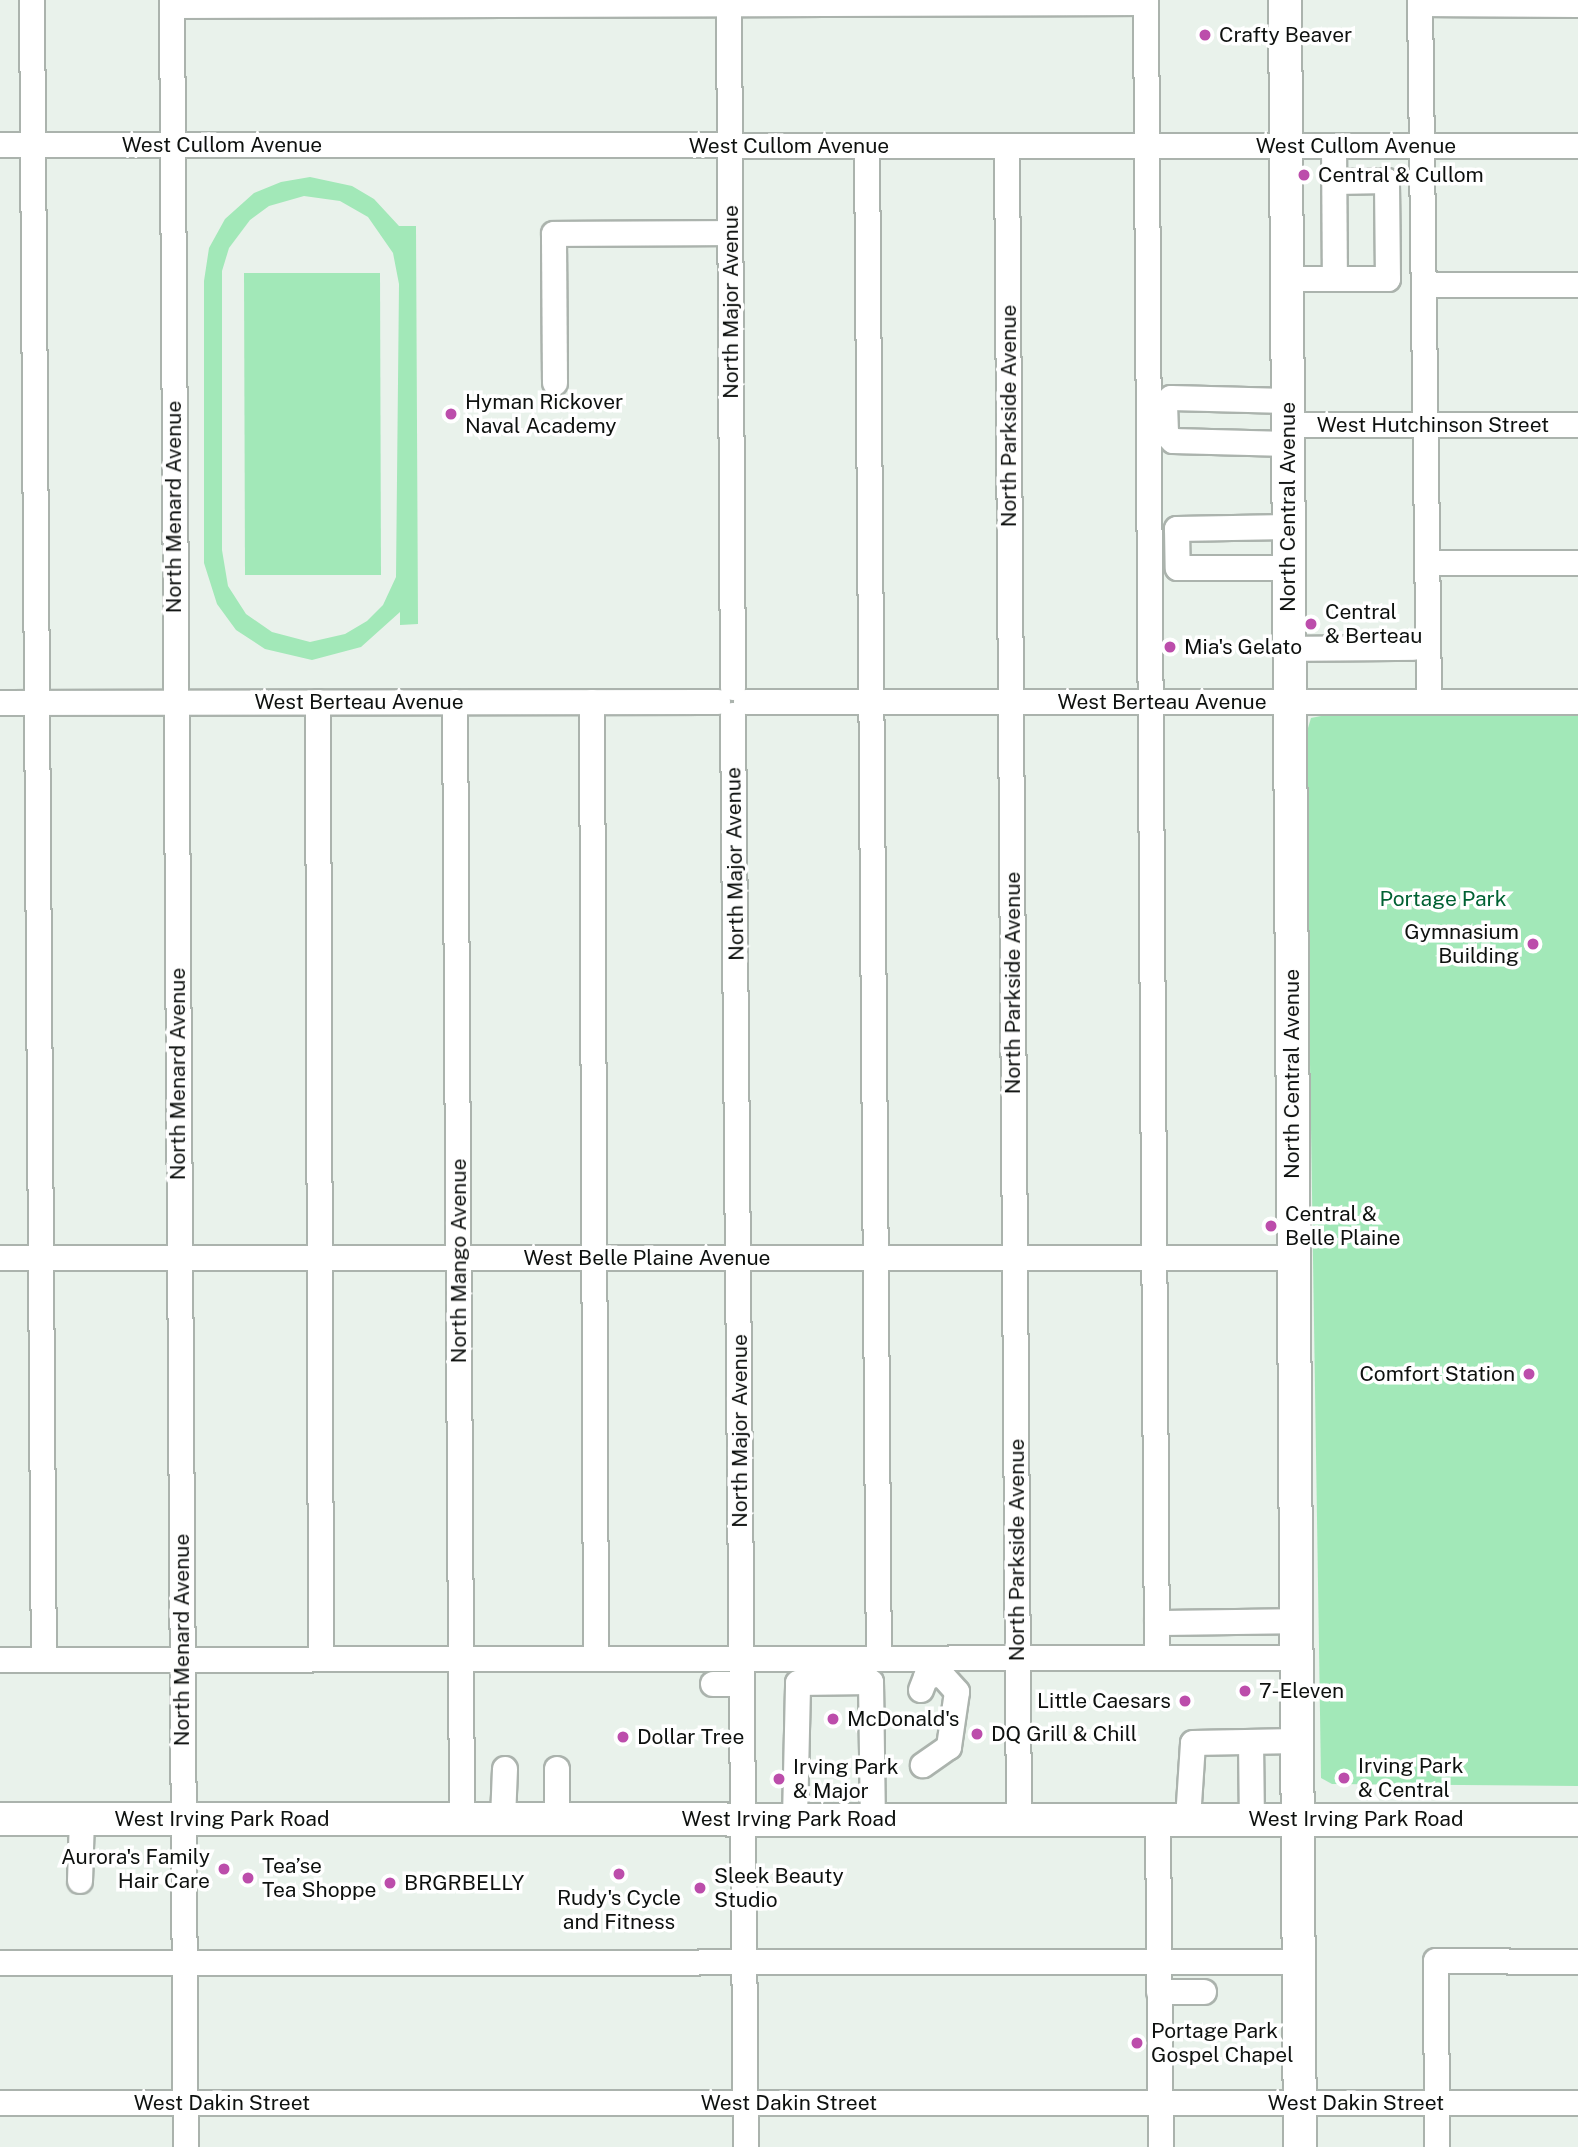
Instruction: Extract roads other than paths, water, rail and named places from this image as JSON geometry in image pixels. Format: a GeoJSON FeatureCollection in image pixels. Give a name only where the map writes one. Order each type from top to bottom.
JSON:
{"type":"FeatureCollection","features":[{"type":"Feature","properties":{"kind":"main road","name":"North Central Avenue"},"geometry":{"type":"LineString","coordinates":[[1285,0],[1300,2147]]}},
{"type":"Feature","properties":{"kind":"main road","name":"West Irving Park Road"},"geometry":{"type":"LineString","coordinates":[[0,1819],[1578,1820]]}},
{"type":"Feature","properties":{"kind":"street"},"geometry":{"type":"LineString","coordinates":[[32,0],[44,1660]]}},
{"type":"Feature","properties":{"kind":"street"},"geometry":{"type":"LineString","coordinates":[[172,3],[1146,1],[1157,1658]]}},
{"type":"Feature","properties":{"kind":"street","name":"North Major Avenue"},"geometry":{"type":"LineString","coordinates":[[729,2],[732,702],[746,2147]]}},
{"type":"Feature","properties":{"kind":"street"},"geometry":{"type":"LineString","coordinates":[[1429,701],[1420,2],[1578,5]]}},
{"type":"Feature","properties":{"kind":"street","name":"North Menard Avenue"},"geometry":{"type":"LineString","coordinates":[[172,3],[186,2147]]}},
{"type":"Feature","properties":{"kind":"street","name":"West Cullom Avenue"},"geometry":{"type":"LineString","coordinates":[[0,145],[1578,145]]}},
{"type":"Feature","properties":{"kind":"street"},"geometry":{"type":"LineString","coordinates":[[867,146],[879,1658]]}},
{"type":"Feature","properties":{"kind":"street","name":"North Parkside Avenue"},"geometry":{"type":"LineString","coordinates":[[1007,146],[1019,1820]]}},
{"type":"Feature","properties":{"kind":"street"},"geometry":{"type":"LineString","coordinates":[[1334,146],[1335,279]]}},
{"type":"Feature","properties":{"kind":"street"},"geometry":{"type":"LineString","coordinates":[[1287,279],[1388,278],[1387,181],[1390,146]]}},
{"type":"Feature","properties":{"kind":"street"},"geometry":{"type":"LineString","coordinates":[[1335,182],[1387,181]]}},
{"type":"Feature","properties":{"kind":"street"},"geometry":{"type":"LineString","coordinates":[[555,383],[554,234],[730,233]]}},
{"type":"Feature","properties":{"kind":"street"},"geometry":{"type":"LineString","coordinates":[[1424,285],[1578,285]]}},
{"type":"Feature","properties":{"kind":"street","name":"West Hutchinson Street"},"geometry":{"type":"LineString","coordinates":[[1288,424],[1578,425]]}},
{"type":"Feature","properties":{"kind":"street"},"geometry":{"type":"LineString","coordinates":[[1288,527],[1177,529],[1177,555],[1178,568],[1289,568]]}},
{"type":"Feature","properties":{"kind":"street"},"geometry":{"type":"LineString","coordinates":[[1427,562],[1578,562]]}},
{"type":"Feature","properties":{"kind":"street"},"geometry":{"type":"LineString","coordinates":[[1289,649],[1413,648]]}},
{"type":"Feature","properties":{"kind":"street"},"geometry":{"type":"LineString","coordinates":[[318,702],[321,1660]]}},
{"type":"Feature","properties":{"kind":"street","name":"North Mango Avenue"},"geometry":{"type":"LineString","coordinates":[[455,702],[462,1819]]}},
{"type":"Feature","properties":{"kind":"street"},"geometry":{"type":"LineString","coordinates":[[592,702],[596,1659]]}},
{"type":"Feature","properties":{"kind":"street","name":"West Berteau Avenue"},"geometry":{"type":"LineString","coordinates":[[0,703],[1578,702]]}},
{"type":"Feature","properties":{"kind":"street","name":"West Belle Plaine Avenue"},"geometry":{"type":"LineString","coordinates":[[0,1258],[1294,1258]]}},
{"type":"Feature","properties":{"kind":"street"},"geometry":{"type":"LineString","coordinates":[[1157,1623],[1296,1621]]}},
{"type":"Feature","properties":{"kind":"street"},"geometry":{"type":"LineString","coordinates":[[0,1660],[596,1659],[742,1672],[879,1658],[1297,1658]]}},
{"type":"Feature","properties":{"kind":"street"},"geometry":{"type":"LineString","coordinates":[[712,1684],[742,1672]]}},
{"type":"Feature","properties":{"kind":"street"},"geometry":{"type":"LineString","coordinates":[[921,1690],[926,1677],[941,1674],[957,1692],[949,1747],[923,1765]]}},
{"type":"Feature","properties":{"kind":"street"},"geometry":{"type":"LineString","coordinates":[[795,1819],[798,1683],[871,1682],[873,1819]]}},
{"type":"Feature","properties":{"kind":"street"},"geometry":{"type":"LineString","coordinates":[[1161,2147],[1159,1962],[1173,1820],[1192,1743],[1297,1741]]}},
{"type":"Feature","properties":{"kind":"street"},"geometry":{"type":"LineString","coordinates":[[1251,1742],[1252,1819]]}},
{"type":"Feature","properties":{"kind":"street"},"geometry":{"type":"LineString","coordinates":[[503,1819],[505,1769]]}},
{"type":"Feature","properties":{"kind":"street"},"geometry":{"type":"LineString","coordinates":[[557,1769],[557,1819]]}},
{"type":"Feature","properties":{"kind":"street"},"geometry":{"type":"LineString","coordinates":[[80,1881],[82,1819]]}},
{"type":"Feature","properties":{"kind":"street"},"geometry":{"type":"LineString","coordinates":[[1437,2147],[1436,1961],[1578,1962]]}},
{"type":"Feature","properties":{"kind":"street"},"geometry":{"type":"LineString","coordinates":[[0,1963],[1298,1962]]}},
{"type":"Feature","properties":{"kind":"street"},"geometry":{"type":"LineString","coordinates":[[1160,1992],[1204,1992]]}},
{"type":"Feature","properties":{"kind":"street","name":"West Dakin Street"},"geometry":{"type":"LineString","coordinates":[[0,2103],[1578,2103]]}},
{"type":"Feature","properties":{"kind":"place","name":"Crafty Beaver"},"geometry":{"type":"Point","coordinates":[1205,35]}},
{"type":"Feature","properties":{"kind":"place","name":"Central & Cullom"},"geometry":{"type":"Point","coordinates":[1304,175]}},
{"type":"Feature","properties":{"kind":"place","name":"Hyman Rickover Naval Academy"},"geometry":{"type":"Point","coordinates":[451,414]}},
{"type":"Feature","properties":{"kind":"place","name":"Central & Berteau"},"geometry":{"type":"Point","coordinates":[1311,624]}},
{"type":"Feature","properties":{"kind":"place","name":"Mia's Gelato"},"geometry":{"type":"Point","coordinates":[1170,647]}},
{"type":"Feature","properties":{"kind":"place","name":"Gymnasium Building"},"geometry":{"type":"Point","coordinates":[1533,944]}},
{"type":"Feature","properties":{"kind":"place","name":"Central & Belle Plaine"},"geometry":{"type":"Point","coordinates":[1271,1226]}},
{"type":"Feature","properties":{"kind":"place","name":"Comfort Station"},"geometry":{"type":"Point","coordinates":[1529,1374]}},
{"type":"Feature","properties":{"kind":"place","name":"7-Eleven"},"geometry":{"type":"Point","coordinates":[1245,1691]}},
{"type":"Feature","properties":{"kind":"place","name":"Little Caesars"},"geometry":{"type":"Point","coordinates":[1185,1701]}},
{"type":"Feature","properties":{"kind":"place","name":"McDonald's"},"geometry":{"type":"Point","coordinates":[833,1719]}},
{"type":"Feature","properties":{"kind":"place","name":"DQ Grill & Chill"},"geometry":{"type":"Point","coordinates":[977,1734]}},
{"type":"Feature","properties":{"kind":"place","name":"Dollar Tree"},"geometry":{"type":"Point","coordinates":[623,1737]}},
{"type":"Feature","properties":{"kind":"place","name":"Irving Park & Central"},"geometry":{"type":"Point","coordinates":[1344,1778]}},
{"type":"Feature","properties":{"kind":"place","name":"Irving Park & Major"},"geometry":{"type":"Point","coordinates":[779,1779]}},
{"type":"Feature","properties":{"kind":"place","name":"Aurora's Family Hair Care"},"geometry":{"type":"Point","coordinates":[224,1869]}},
{"type":"Feature","properties":{"kind":"place","name":"Rudy's Cycle and Fitness"},"geometry":{"type":"Point","coordinates":[619,1874]}},
{"type":"Feature","properties":{"kind":"place","name":"Tea’se Tea Shoppe"},"geometry":{"type":"Point","coordinates":[248,1878]}},
{"type":"Feature","properties":{"kind":"place","name":"BRGRBELLY"},"geometry":{"type":"Point","coordinates":[390,1883]}},
{"type":"Feature","properties":{"kind":"place","name":"Sleek Beauty Studio"},"geometry":{"type":"Point","coordinates":[700,1888]}},
{"type":"Feature","properties":{"kind":"place","name":"Portage Park Gospel Chapel"},"geometry":{"type":"Point","coordinates":[1137,2043]}},
{"type":"Feature","properties":{"kind":"park label","name":"Portage Park"},"geometry":{"type":"Point","coordinates":[1443,899]}}]}
